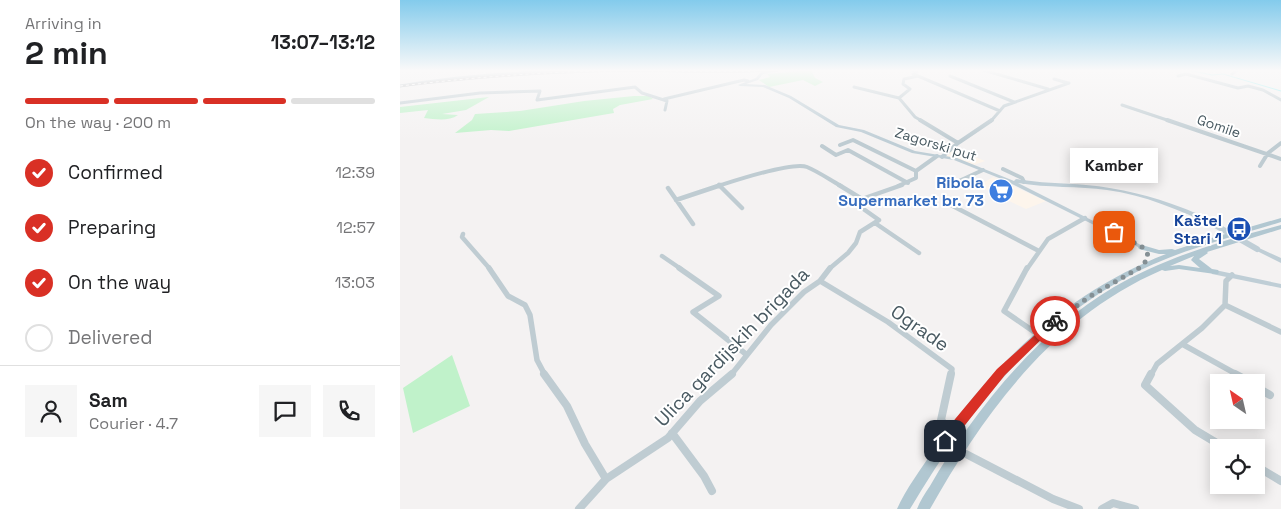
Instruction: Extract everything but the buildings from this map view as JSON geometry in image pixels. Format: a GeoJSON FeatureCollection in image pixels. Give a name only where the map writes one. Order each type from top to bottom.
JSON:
{"type":"FeatureCollection","features":[{"type":"Feature","properties":{"kind":"main road","name":"Zagorski put"},"geometry":{"type":"LineString","coordinates":[[782,94],[838,126],[862,131],[914,152],[940,156],[1006,179],[1024,183]]}},
{"type":"Feature","properties":{"kind":"main road"},"geometry":{"type":"LineString","coordinates":[[1024,183],[1044,198],[1142,247],[1159,252],[1181,250],[1281,220]]}},
{"type":"Feature","properties":{"kind":"main road"},"geometry":{"type":"LineString","coordinates":[[1024,183],[1096,187],[1127,193],[1188,212],[1281,261]]}},
{"type":"Feature","properties":{"kind":"main road"},"geometry":{"type":"LineString","coordinates":[[923,509],[968,436],[1002,389],[1027,361],[1074,319],[1141,272],[1210,248],[1281,227]]}},
{"type":"Feature","properties":{"kind":"main road"},"geometry":{"type":"LineString","coordinates":[[1141,272],[1149,257],[1142,247]]}},
{"type":"Feature","properties":{"kind":"main road"},"geometry":{"type":"LineString","coordinates":[[1210,248],[1198,256],[1196,260],[1202,267],[1215,272]]}},
{"type":"Feature","properties":{"kind":"main road"},"geometry":{"type":"LineString","coordinates":[[903,509],[929,464],[959,421],[1001,372],[1052,323],[1096,293],[1141,272],[1181,250]]}},
{"type":"Feature","properties":{"kind":"main road"},"geometry":{"type":"LineString","coordinates":[[1141,272],[1175,267],[1232,275],[1281,286]]}},
{"type":"Feature","properties":{"kind":"street"},"geometry":{"type":"LineString","coordinates":[[400,103],[474,94]]}},
{"type":"Feature","properties":{"kind":"street"},"geometry":{"type":"LineString","coordinates":[[539,94],[537,100],[584,94]]}},
{"type":"Feature","properties":{"kind":"street"},"geometry":{"type":"LineString","coordinates":[[645,94],[664,99],[690,94]]}},
{"type":"Feature","properties":{"kind":"street"},"geometry":{"type":"LineString","coordinates":[[882,94],[899,98],[916,117],[958,143]]}},
{"type":"Feature","properties":{"kind":"street"},"geometry":{"type":"LineString","coordinates":[[899,98],[905,94]]}},
{"type":"Feature","properties":{"kind":"street"},"geometry":{"type":"LineString","coordinates":[[960,94],[1000,111]]}},
{"type":"Feature","properties":{"kind":"street"},"geometry":{"type":"LineString","coordinates":[[994,94],[1015,102]]}},
{"type":"Feature","properties":{"kind":"street"},"geometry":{"type":"LineString","coordinates":[[916,171],[989,124],[1004,106],[1038,94]]}},
{"type":"Feature","properties":{"kind":"street"},"geometry":{"type":"LineString","coordinates":[[1270,94],[1281,100]]}},
{"type":"Feature","properties":{"kind":"street"},"geometry":{"type":"LineString","coordinates":[[664,99],[667,101],[665,110]]}},
{"type":"Feature","properties":{"kind":"street","name":"Gomile"},"geometry":{"type":"LineString","coordinates":[[1122,105],[1281,159]]}},
{"type":"Feature","properties":{"kind":"street"},"geometry":{"type":"LineString","coordinates":[[840,145],[853,140],[916,171]]}},
{"type":"Feature","properties":{"kind":"street"},"geometry":{"type":"LineString","coordinates":[[1260,166],[1268,154],[1281,143]]}},
{"type":"Feature","properties":{"kind":"street"},"geometry":{"type":"LineString","coordinates":[[822,146],[836,155],[848,150],[908,184]]}},
{"type":"Feature","properties":{"kind":"street"},"geometry":{"type":"LineString","coordinates":[[676,200],[719,185],[796,166],[806,166],[862,199],[908,184],[916,178],[916,171]]}},
{"type":"Feature","properties":{"kind":"street"},"geometry":{"type":"LineString","coordinates":[[1003,169],[1022,178],[1024,183]]}},
{"type":"Feature","properties":{"kind":"street"},"geometry":{"type":"LineString","coordinates":[[959,180],[983,170]]}},
{"type":"Feature","properties":{"kind":"street"},"geometry":{"type":"LineString","coordinates":[[719,185],[742,208]]}},
{"type":"Feature","properties":{"kind":"street"},"geometry":{"type":"LineString","coordinates":[[668,188],[693,224]]}},
{"type":"Feature","properties":{"kind":"street"},"geometry":{"type":"LineString","coordinates":[[862,199],[862,208],[879,220],[875,223],[919,253]]}},
{"type":"Feature","properties":{"kind":"street"},"geometry":{"type":"LineString","coordinates":[[949,204],[1037,250]]}},
{"type":"Feature","properties":{"kind":"street"},"geometry":{"type":"LineString","coordinates":[[1033,330],[1004,311],[1018,290],[1037,250],[1048,239],[1085,218]]}},
{"type":"Feature","properties":{"kind":"street","name":"Ulica gardijskih brigada"},"geometry":{"type":"LineString","coordinates":[[580,509],[606,478],[672,433],[700,401],[732,374],[771,325],[804,292],[820,281],[832,264],[848,253],[856,243],[860,232],[875,223]]}},
{"type":"Feature","properties":{"kind":"street"},"geometry":{"type":"LineString","coordinates":[[463,234],[462,236],[497,278],[508,296],[514,301],[525,305],[530,314],[537,360],[542,371],[567,406],[585,444],[606,478]]}},
{"type":"Feature","properties":{"kind":"street"},"geometry":{"type":"LineString","coordinates":[[662,256],[719,296],[693,312],[747,355]]}},
{"type":"Feature","properties":{"kind":"street"},"geometry":{"type":"LineString","coordinates":[[1210,439],[1196,430],[1145,385],[1157,364],[1226,305],[1226,282],[1232,275]]}},
{"type":"Feature","properties":{"kind":"street","name":"Ograde"},"geometry":{"type":"LineString","coordinates":[[820,281],[888,322],[952,369],[942,420],[946,425]]}},
{"type":"Feature","properties":{"kind":"street"},"geometry":{"type":"LineString","coordinates":[[1226,305],[1281,332]]}},
{"type":"Feature","properties":{"kind":"street"},"geometry":{"type":"LineString","coordinates":[[1182,344],[1236,374]]}},
{"type":"Feature","properties":{"kind":"street"},"geometry":{"type":"LineString","coordinates":[[1265,392],[1270,395]]}},
{"type":"Feature","properties":{"kind":"street"},"geometry":{"type":"LineString","coordinates":[[672,433],[712,491]]}},
{"type":"Feature","properties":{"kind":"street"},"geometry":{"type":"LineString","coordinates":[[966,454],[1079,509]]}},
{"type":"Feature","properties":{"kind":"street"},"geometry":{"type":"LineString","coordinates":[[1265,471],[1281,481]]}},
{"type":"Feature","properties":{"kind":"street"},"geometry":{"type":"LineString","coordinates":[[1102,509],[1112,503],[1136,509]]}},
{"type":"Feature","properties":{"kind":"shaded area"},"geometry":{"type":"Polygon","coordinates":[[[953,149],[985,161],[974,165],[945,156],[953,149]]]}},
{"type":"Feature","properties":{"kind":"shaded area"},"geometry":{"type":"Polygon","coordinates":[[[993,177],[1046,201],[1026,209],[978,186],[993,177]]]}},
{"type":"Feature","properties":{"kind":"green space"},"geometry":{"type":"Polygon","coordinates":[[[649,96],[653,99],[620,105],[613,109],[614,113],[509,131],[491,130],[455,133],[472,120],[475,114],[520,111],[584,101],[649,96]]]}},
{"type":"Feature","properties":{"kind":"green space"},"geometry":{"type":"Polygon","coordinates":[[[489,97],[466,110],[442,114],[458,115],[450,119],[424,118],[428,110],[400,113],[400,107],[489,97]]]}},
{"type":"Feature","properties":{"kind":"green space"},"geometry":{"type":"Polygon","coordinates":[[[452,355],[470,406],[413,433],[403,388],[452,355]]]}},
{"type":"Feature","properties":{"kind":"way so far"},"geometry":{"type":"LineString","coordinates":[[1055,321],[1089,297],[1139,268],[1148,259],[1148,255],[1142,247],[1114,232]]}},
{"type":"Feature","properties":{"kind":"place","name":"Ribola Supermarket br. 73"},"geometry":{"type":"Point","coordinates":[1001,191]}},
{"type":"Feature","properties":{"kind":"place","name":"Kaštel Stari 1"},"geometry":{"type":"Point","coordinates":[1239,229]}},
{"type":"Feature","properties":{"kind":"place","name":"Kamber"},"geometry":{"type":"Point","coordinates":[1114,232]}},
{"type":"Feature","properties":{"kind":"route"},"geometry":{"type":"LineString","coordinates":[[945,441],[959,421],[1001,372],[1055,321]]}}]}
